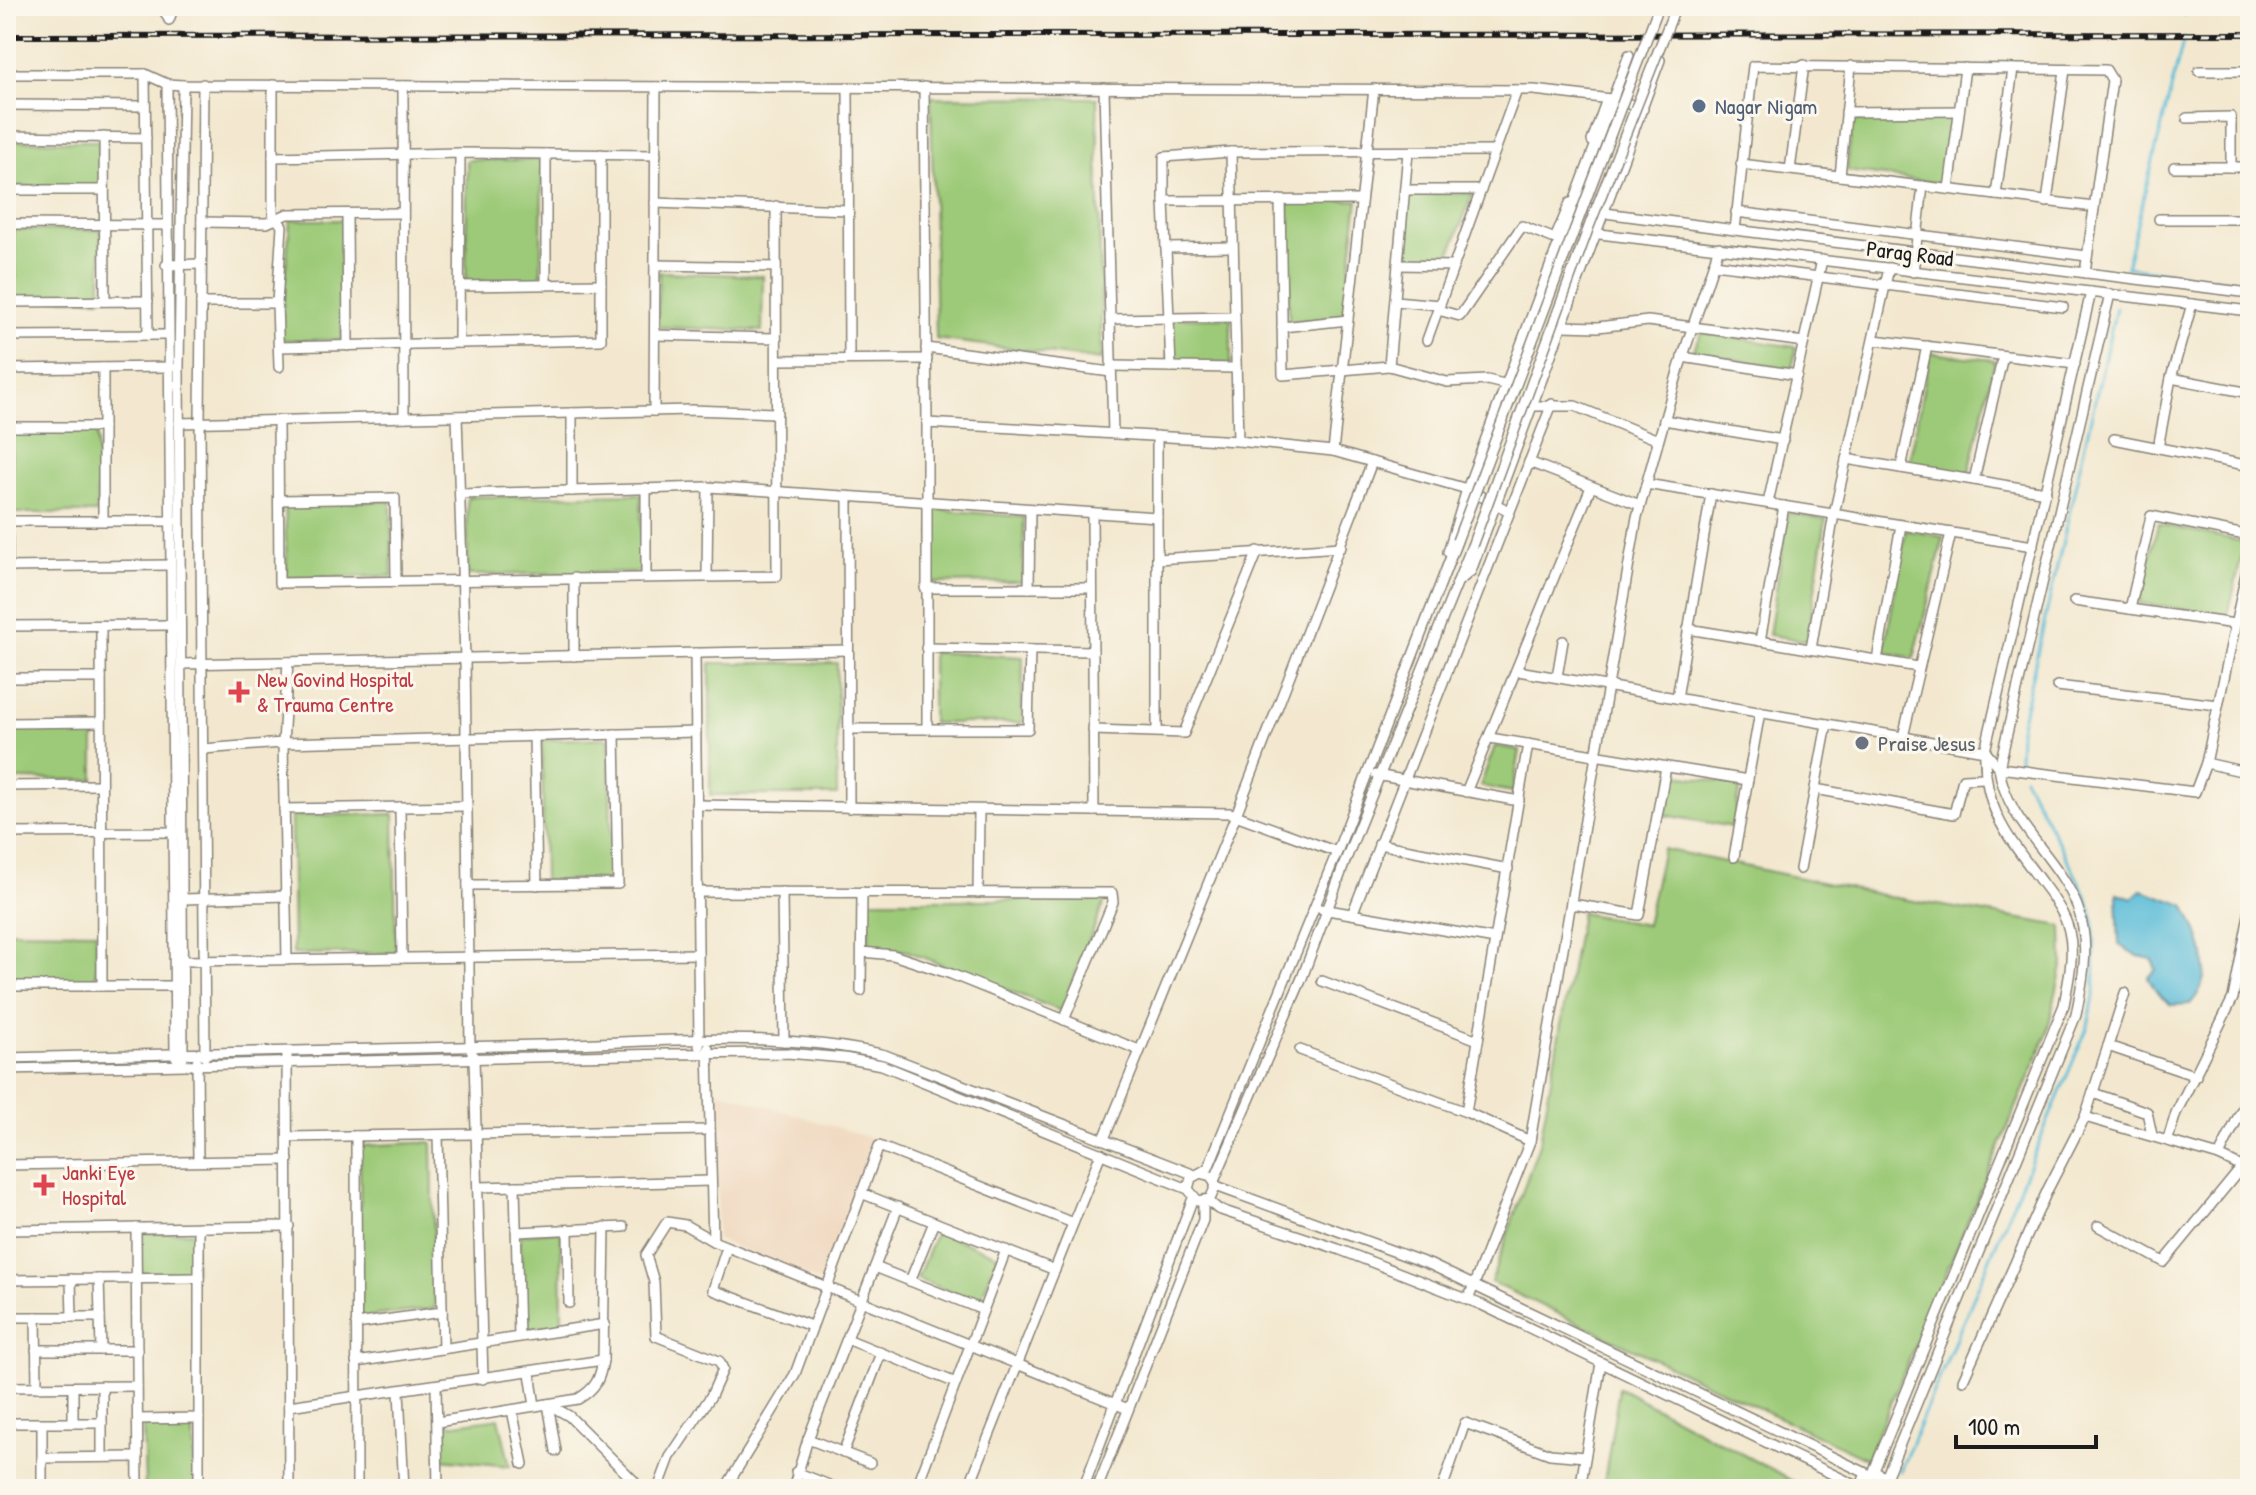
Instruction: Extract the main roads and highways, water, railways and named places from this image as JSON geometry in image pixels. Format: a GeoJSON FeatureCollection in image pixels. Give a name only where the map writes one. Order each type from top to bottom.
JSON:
{"type":"FeatureCollection","features":[{"type":"Feature","properties":{"kind":"water"},"geometry":{"type":"Polygon","coordinates":[[[2142,890],[2185,905],[2196,929],[2205,968],[2198,993],[2190,1004],[2171,1005],[2158,994],[2148,978],[2156,970],[2152,959],[2138,956],[2119,945],[2117,893],[2133,898],[2142,890]]]}},
{"type":"Feature","properties":{"kind":"waterway"},"geometry":{"type":"LineString","coordinates":[[2185,6],[2185,15]]}},
{"type":"Feature","properties":{"kind":"waterway"},"geometry":{"type":"LineString","coordinates":[[2184,38],[2126,267],[2250,283]]}},
{"type":"Feature","properties":{"kind":"waterway"},"geometry":{"type":"LineString","coordinates":[[2019,759],[2020,729],[2116,308]]}},
{"type":"Feature","properties":{"kind":"waterway"},"geometry":{"type":"LineString","coordinates":[[1900,1471],[2088,1026],[2095,991],[2094,920],[2087,897],[2024,777]]}},
{"type":"Feature","properties":{"kind":"railway"},"geometry":{"type":"LineString","coordinates":[[6,36],[2250,34]]}},
{"type":"Feature","properties":{"kind":"place","name":"Nagar Nigam"},"geometry":{"type":"Point","coordinates":[1699,106]}},
{"type":"Feature","properties":{"kind":"place","name":"New Govind Hospital & Trauma Centre"},"geometry":{"type":"Point","coordinates":[239,692]}},
{"type":"Feature","properties":{"kind":"place","name":"Praise Jesus"},"geometry":{"type":"Point","coordinates":[1862,743]}},
{"type":"Feature","properties":{"kind":"place","name":"Janki Eye Hospital"},"geometry":{"type":"Point","coordinates":[44,1185]}}]}
